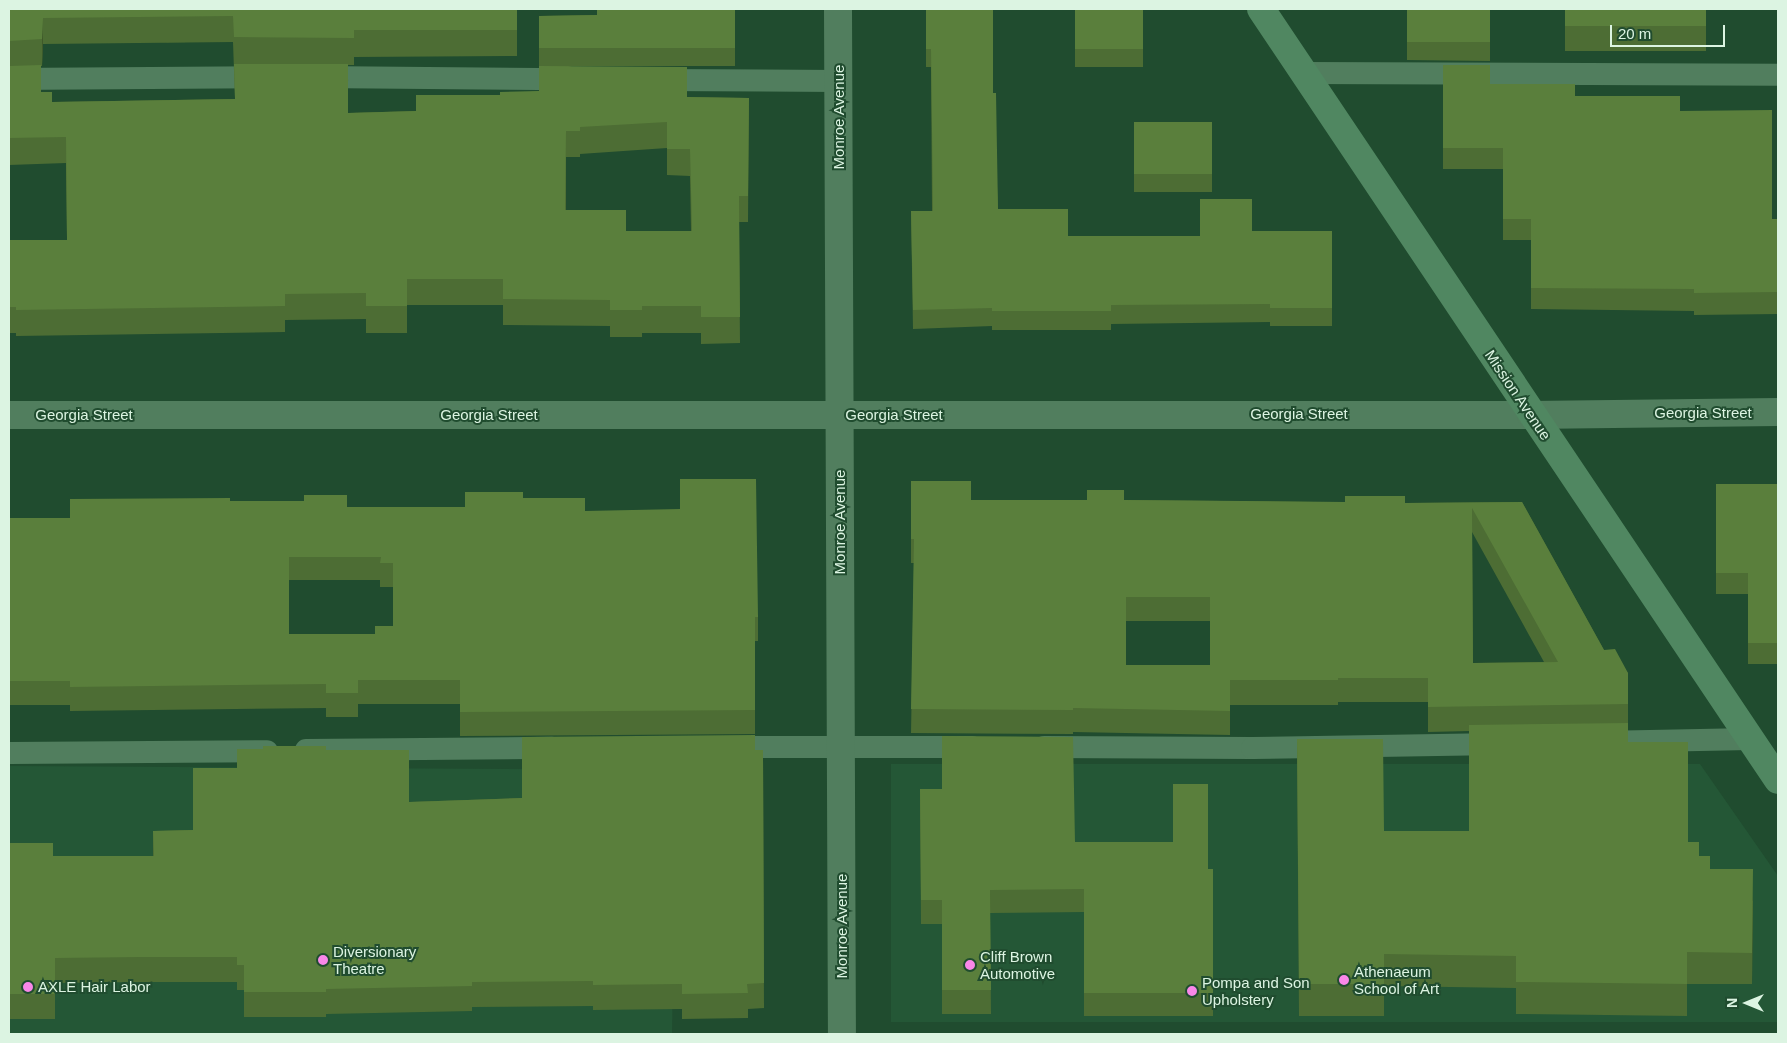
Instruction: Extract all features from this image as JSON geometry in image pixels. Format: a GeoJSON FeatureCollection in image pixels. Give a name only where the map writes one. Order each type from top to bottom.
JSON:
{"type":"FeatureCollection","features":[{"type":"Feature","properties":{"kind":"main road","name":"Mission Avenue"},"geometry":{"type":"LineString","coordinates":[[1261,9],[1531,415],[1778,780]]}},
{"type":"Feature","properties":{"kind":"street","name":"Monroe Avenue"},"geometry":{"type":"LineString","coordinates":[[838,9],[842,1034]]}},
{"type":"Feature","properties":{"kind":"street","name":"Georgia Street"},"geometry":{"type":"LineString","coordinates":[[9,415],[1531,415],[1778,412]]}},
{"type":"Feature","properties":{"kind":"lane"},"geometry":{"type":"LineString","coordinates":[[1304,73],[1778,74]]}},
{"type":"Feature","properties":{"kind":"lane"},"geometry":{"type":"LineString","coordinates":[[9,79],[288,77],[588,79]]}},
{"type":"Feature","properties":{"kind":"lane"},"geometry":{"type":"LineString","coordinates":[[637,80],[839,81]]}},
{"type":"Feature","properties":{"kind":"lane"},"geometry":{"type":"LineString","coordinates":[[1581,742],[1750,739]]}},
{"type":"Feature","properties":{"kind":"lane"},"geometry":{"type":"LineString","coordinates":[[1027,747],[1252,748],[1521,743]]}},
{"type":"Feature","properties":{"kind":"lane"},"geometry":{"type":"LineString","coordinates":[[703,747],[998,747]]}},
{"type":"Feature","properties":{"kind":"lane"},"geometry":{"type":"LineString","coordinates":[[9,753],[574,748]]}},
{"type":"Feature","properties":{"kind":"shaded area"},"geometry":{"type":"Polygon","coordinates":[[[891,764],[1700,764],[1778,876],[1778,1022],[891,1022],[891,764]]]}},
{"type":"Feature","properties":{"kind":"shaded area"},"geometry":{"type":"Polygon","coordinates":[[[9,766],[676,770],[672,1034],[9,1034],[9,766]]]}},
{"type":"Feature","properties":{"kind":"building"},"geometry":{"type":"Polygon","coordinates":[[[9,9],[517,9],[517,30],[354,30],[354,38],[234,37],[233,16],[43,18],[42,39],[9,41],[9,9]]]}},
{"type":"Feature","properties":{"kind":"building"},"geometry":{"type":"Polygon","coordinates":[[[597,9],[735,9],[735,48],[539,48],[539,16],[597,15],[597,9]]]}},
{"type":"Feature","properties":{"kind":"building"},"geometry":{"type":"Polygon","coordinates":[[[926,9],[993,9],[993,93],[996,93],[998,209],[1068,209],[1068,236],[1200,236],[1200,199],[1252,199],[1252,231],[1332,231],[1332,308],[1270,308],[1270,304],[1111,305],[1111,311],[992,311],[992,308],[913,310],[911,211],[933,211],[931,49],[926,49],[926,9]]]}},
{"type":"Feature","properties":{"kind":"building"},"geometry":{"type":"Polygon","coordinates":[[[1075,9],[1143,9],[1143,49],[1075,49],[1075,9]]]}},
{"type":"Feature","properties":{"kind":"building"},"geometry":{"type":"Polygon","coordinates":[[[1407,9],[1490,9],[1490,42],[1407,42],[1407,9]]]}},
{"type":"Feature","properties":{"kind":"building"},"geometry":{"type":"Polygon","coordinates":[[[1565,9],[1706,9],[1706,26],[1565,26],[1565,9]]]}},
{"type":"Feature","properties":{"kind":"building"},"geometry":{"type":"Polygon","coordinates":[[[234,64],[348,64],[348,113],[416,111],[416,95],[500,95],[500,92],[539,91],[539,66],[687,67],[687,97],[749,98],[748,196],[739,196],[740,317],[701,317],[701,306],[642,306],[642,310],[610,310],[610,300],[503,299],[503,279],[407,279],[407,306],[366,306],[366,293],[285,294],[285,306],[16,310],[16,307],[9,307],[9,240],[67,240],[66,137],[9,138],[9,66],[41,65],[41,92],[52,92],[52,102],[235,99],[234,64]],[[667,122],[580,127],[580,131],[566,131],[565,210],[626,210],[626,231],[692,231],[690,149],[667,149],[667,122]]]}},
{"type":"Feature","properties":{"kind":"building"},"geometry":{"type":"Polygon","coordinates":[[[1443,65],[1490,65],[1490,84],[1575,84],[1575,96],[1680,96],[1680,111],[1772,110],[1772,219],[1778,219],[1778,292],[1694,293],[1694,289],[1531,288],[1531,219],[1503,219],[1503,148],[1443,148],[1443,65]]]}},
{"type":"Feature","properties":{"kind":"building"},"geometry":{"type":"Polygon","coordinates":[[[1134,122],[1212,122],[1212,174],[1134,174],[1134,122]]]}},
{"type":"Feature","properties":{"kind":"building"},"geometry":{"type":"Polygon","coordinates":[[[680,479],[756,479],[758,617],[755,617],[755,710],[460,712],[460,680],[358,680],[358,693],[326,693],[326,684],[70,687],[70,681],[9,681],[9,518],[70,518],[70,499],[230,498],[230,501],[304,501],[304,495],[347,495],[347,507],[465,507],[465,492],[523,492],[523,498],[585,498],[585,511],[680,509],[680,479]],[[289,557],[289,634],[375,634],[375,626],[393,626],[393,563],[380,563],[381,557],[289,557]]]}},
{"type":"Feature","properties":{"kind":"building"},"geometry":{"type":"Polygon","coordinates":[[[911,481],[971,481],[971,500],[1087,500],[1087,490],[1124,490],[1124,500],[1345,502],[1345,496],[1405,496],[1405,503],[1522,502],[1604,650],[1615,649],[1628,673],[1628,704],[1428,707],[1428,678],[1338,678],[1338,680],[1230,680],[1230,711],[1073,708],[1073,710],[911,709],[914,539],[911,539],[911,481]],[[1472,508],[1473,663],[1558,662],[1472,508]],[[1126,597],[1126,665],[1210,665],[1210,597],[1126,597]]]}},
{"type":"Feature","properties":{"kind":"building"},"geometry":{"type":"Polygon","coordinates":[[[1716,484],[1778,484],[1778,643],[1748,643],[1748,573],[1716,573],[1716,484]]]}},
{"type":"Feature","properties":{"kind":"building"},"geometry":{"type":"Polygon","coordinates":[[[1628,723],[1628,742],[1688,742],[1688,842],[1699,842],[1699,856],[1710,856],[1710,869],[1753,869],[1752,953],[1687,952],[1687,984],[1516,982],[1516,956],[1384,954],[1384,984],[1299,984],[1297,739],[1383,739],[1384,831],[1469,831],[1469,725],[1628,723]]]}},
{"type":"Feature","properties":{"kind":"building"},"geometry":{"type":"Polygon","coordinates":[[[755,735],[755,750],[763,750],[764,983],[747,984],[748,993],[682,994],[682,984],[593,985],[593,981],[472,982],[472,986],[326,989],[326,992],[244,992],[244,965],[237,965],[237,957],[141,957],[55,958],[55,994],[9,994],[9,843],[53,843],[53,856],[154,856],[153,831],[193,830],[193,768],[237,768],[237,749],[263,749],[263,746],[326,746],[326,750],[409,750],[409,802],[522,798],[522,737],[755,735]]]}},
{"type":"Feature","properties":{"kind":"building"},"geometry":{"type":"Polygon","coordinates":[[[942,736],[1073,737],[1075,842],[1173,842],[1173,784],[1208,784],[1208,869],[1213,869],[1213,993],[1084,993],[1084,889],[990,890],[991,990],[942,990],[942,900],[921,900],[920,789],[942,789],[942,736]]]}},
{"type":"Feature","properties":{"kind":"place","name":"Diversionary Theatre"},"geometry":{"type":"Point","coordinates":[323,960]}},
{"type":"Feature","properties":{"kind":"place","name":"Cliff Brown Automotive"},"geometry":{"type":"Point","coordinates":[970,965]}},
{"type":"Feature","properties":{"kind":"place","name":"Athenaeum School of Art"},"geometry":{"type":"Point","coordinates":[1344,980]}},
{"type":"Feature","properties":{"kind":"place","name":"AXLE Hair Labor"},"geometry":{"type":"Point","coordinates":[28,987]}},
{"type":"Feature","properties":{"kind":"place","name":"Pompa and Son Upholstery"},"geometry":{"type":"Point","coordinates":[1192,991]}}]}
